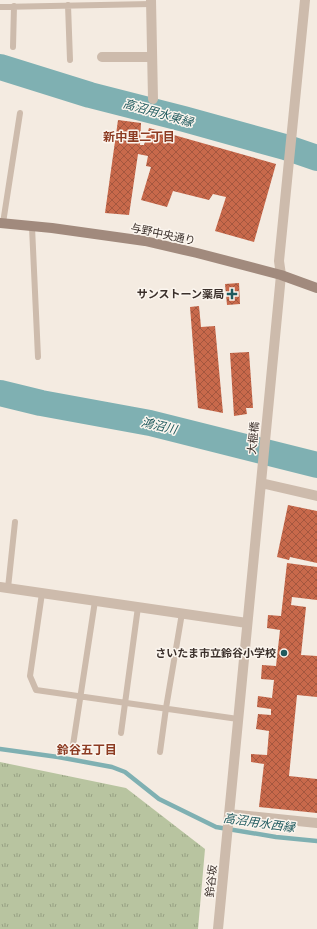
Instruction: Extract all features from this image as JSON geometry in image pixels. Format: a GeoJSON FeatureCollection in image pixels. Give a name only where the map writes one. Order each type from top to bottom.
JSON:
{"type":"FeatureCollection","features":[{"type":"Feature","properties":{"kind":"street","name":"大榧橋"},"geometry":{"type":"LineString","coordinates":[[248,623],[281,275],[279,261],[305,0]]}},
{"type":"Feature","properties":{"kind":"street"},"geometry":{"type":"LineString","coordinates":[[151,2],[153,99]]}},
{"type":"Feature","properties":{"kind":"street"},"geometry":{"type":"LineString","coordinates":[[102,57],[152,57]]}},
{"type":"Feature","properties":{"kind":"street","name":"与野中央通り"},"geometry":{"type":"LineString","coordinates":[[1,223],[60,229],[145,241],[281,275],[317,288]]}},
{"type":"Feature","properties":{"kind":"street"},"geometry":{"type":"LineString","coordinates":[[261,482],[317,496]]}},
{"type":"Feature","properties":{"kind":"street"},"geometry":{"type":"LineString","coordinates":[[4,588],[248,623]]}},
{"type":"Feature","properties":{"kind":"street","name":"鈴谷坂"},"geometry":{"type":"LineString","coordinates":[[218,929],[248,623]]}},
{"type":"Feature","properties":{"kind":"street"},"geometry":{"type":"LineString","coordinates":[[229,818],[317,824]]}},
{"type":"Feature","properties":{"kind":"lane"},"geometry":{"type":"LineString","coordinates":[[0,6],[68,6],[151,2]]}},
{"type":"Feature","properties":{"kind":"lane"},"geometry":{"type":"LineString","coordinates":[[13,47],[14,6]]}},
{"type":"Feature","properties":{"kind":"lane"},"geometry":{"type":"LineString","coordinates":[[68,6],[70,60]]}},
{"type":"Feature","properties":{"kind":"lane"},"geometry":{"type":"LineString","coordinates":[[1,223],[20,112]]}},
{"type":"Feature","properties":{"kind":"lane"},"geometry":{"type":"LineString","coordinates":[[32,226],[38,357]]}},
{"type":"Feature","properties":{"kind":"lane"},"geometry":{"type":"LineString","coordinates":[[4,588],[15,522]]}},
{"type":"Feature","properties":{"kind":"lane"},"geometry":{"type":"LineString","coordinates":[[42,593],[30,676],[36,690],[238,719]]}},
{"type":"Feature","properties":{"kind":"lane"},"geometry":{"type":"LineString","coordinates":[[73,745],[95,601]]}},
{"type":"Feature","properties":{"kind":"lane"},"geometry":{"type":"LineString","coordinates":[[121,733],[138,607]]}},
{"type":"Feature","properties":{"kind":"lane"},"geometry":{"type":"LineString","coordinates":[[160,752],[182,613]]}},
{"type":"Feature","properties":{"kind":"green space"},"geometry":{"type":"Polygon","coordinates":[[[0,762],[126,788],[205,849],[198,929],[0,929],[0,762]]]}},
{"type":"Feature","properties":{"kind":"building"},"geometry":{"type":"Polygon","coordinates":[[[118,120],[141,123],[140,145],[144,145],[149,128],[276,164],[254,242],[215,231],[226,197],[213,194],[209,200],[173,191],[167,207],[141,200],[151,167],[146,166],[148,156],[138,154],[129,215],[105,213],[118,120]]]}},
{"type":"Feature","properties":{"kind":"building"},"geometry":{"type":"Polygon","coordinates":[[[239,283],[240,304],[227,305],[225,284],[239,283]]]}},
{"type":"Feature","properties":{"kind":"building"},"geometry":{"type":"Polygon","coordinates":[[[199,306],[201,327],[215,326],[223,413],[198,408],[190,307],[199,306]]]}},
{"type":"Feature","properties":{"kind":"building"},"geometry":{"type":"Polygon","coordinates":[[[249,352],[253,408],[246,408],[247,414],[234,416],[230,353],[249,352]]]}},
{"type":"Feature","properties":{"kind":"building"},"geometry":{"type":"Polygon","coordinates":[[[288,505],[317,511],[317,563],[290,557],[289,560],[277,557],[288,505]]]}},
{"type":"Feature","properties":{"kind":"building"},"geometry":{"type":"Polygon","coordinates":[[[287,563],[317,567],[317,600],[292,597],[291,605],[306,607],[301,655],[317,656],[317,697],[297,695],[289,776],[317,779],[317,813],[259,807],[264,764],[251,762],[251,754],[267,755],[269,731],[256,729],[258,714],[271,715],[271,709],[257,707],[258,696],[272,698],[274,680],[261,679],[262,665],[276,666],[280,630],[267,628],[268,615],[281,616],[287,563]]]}},
{"type":"Feature","properties":{"kind":"waterway","name":"高沼用水東縁"},"geometry":{"type":"LineString","coordinates":[[0,67],[90,95],[285,147],[317,158]]}},
{"type":"Feature","properties":{"kind":"waterway","name":"鴻沼川"},"geometry":{"type":"LineString","coordinates":[[0,393],[41,403],[150,423],[317,465]]}},
{"type":"Feature","properties":{"kind":"waterway","name":"高沼用水西縁"},"geometry":{"type":"LineString","coordinates":[[0,749],[58,757],[112,767],[125,772],[159,799],[216,827],[276,837],[317,841]]}},
{"type":"Feature","properties":{"kind":"place","name":"サンストーン薬局"},"geometry":{"type":"Point","coordinates":[232,294]}},
{"type":"Feature","properties":{"kind":"place","name":"さいたま市立鈴谷小学校"},"geometry":{"type":"Point","coordinates":[284,653]}},
{"type":"Feature","properties":{"kind":"district","name":"新中里二丁目"},"geometry":{"type":"Point","coordinates":[139,137]}},
{"type":"Feature","properties":{"kind":"district","name":"鈴谷五丁目"},"geometry":{"type":"Point","coordinates":[87,750]}}]}
